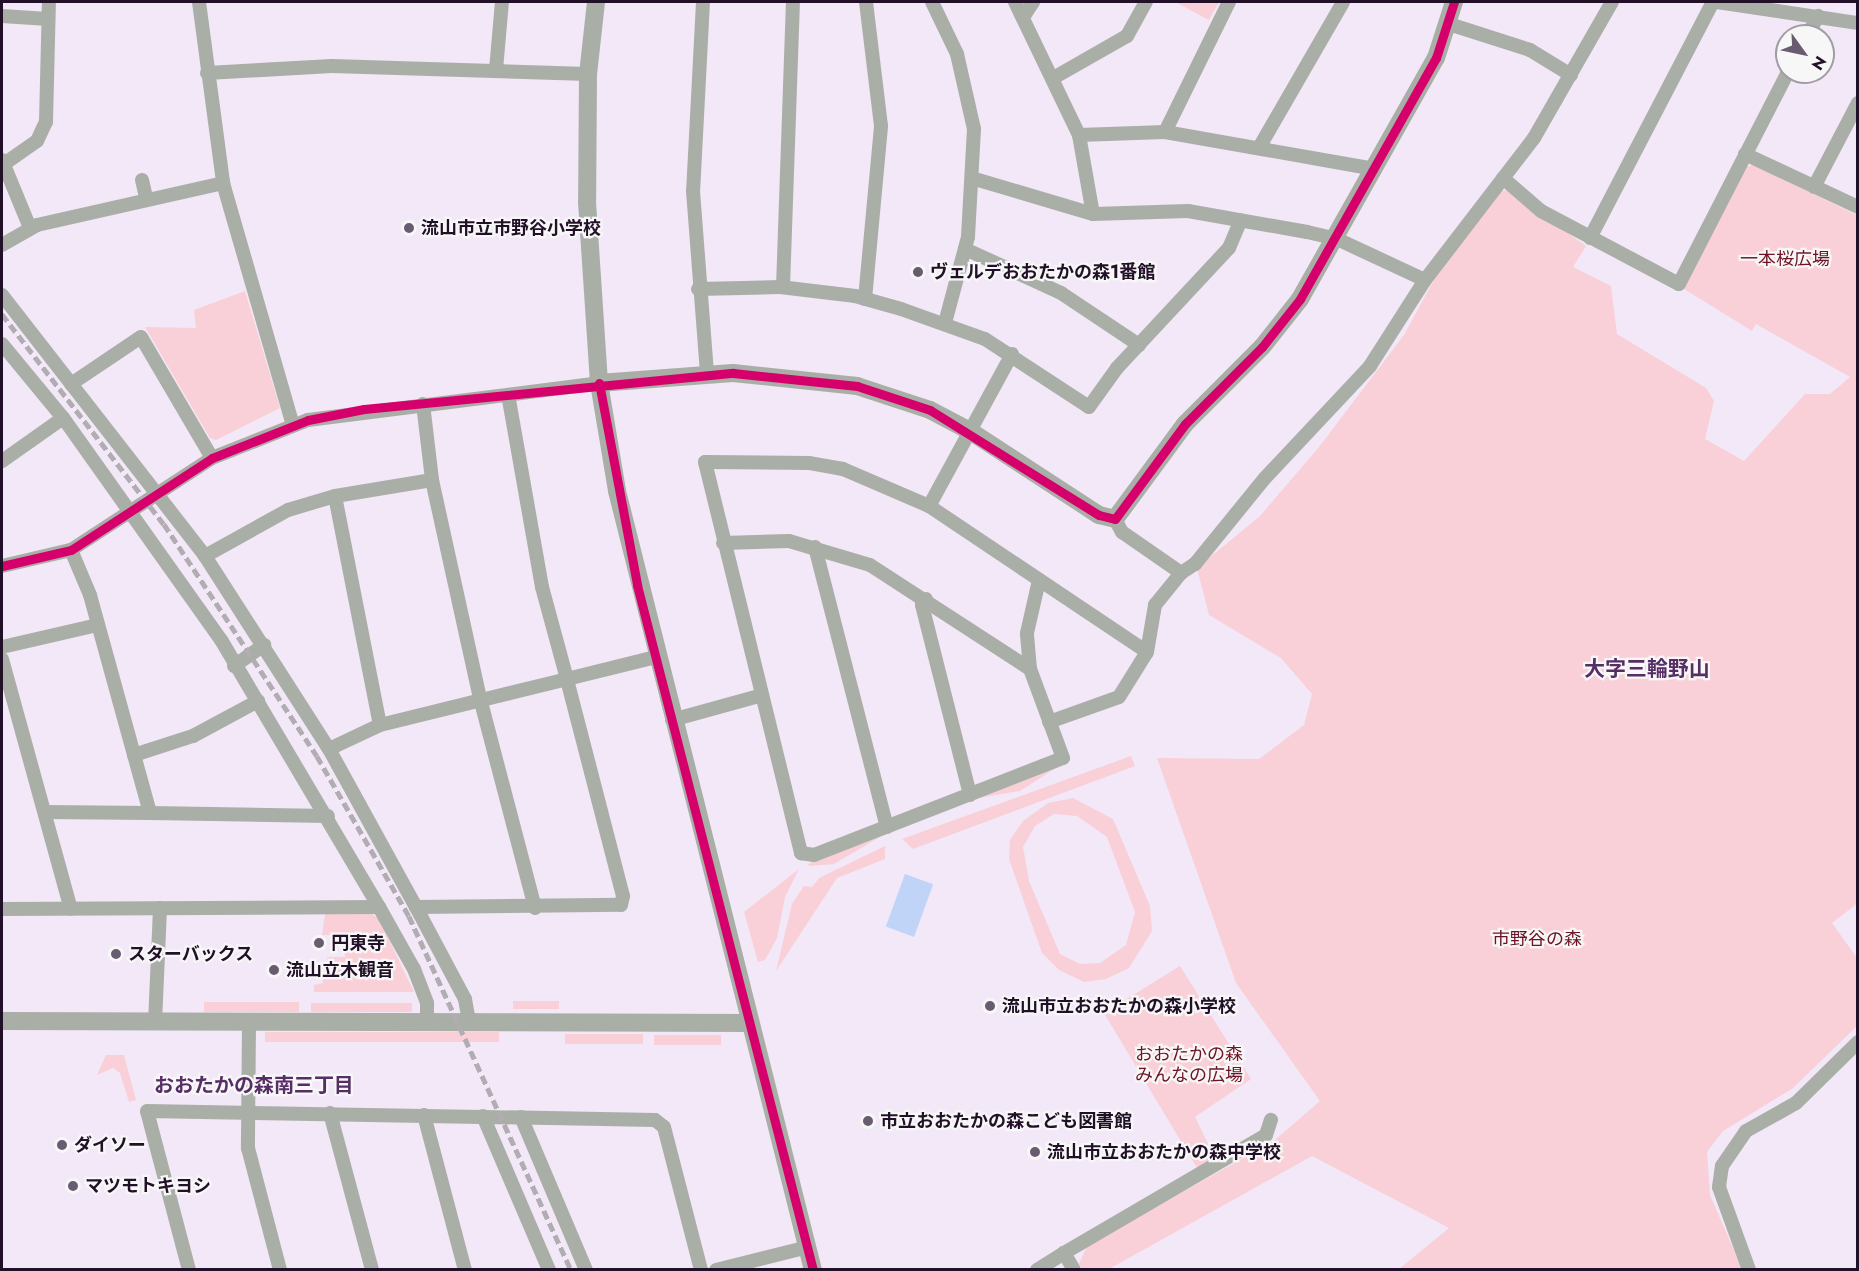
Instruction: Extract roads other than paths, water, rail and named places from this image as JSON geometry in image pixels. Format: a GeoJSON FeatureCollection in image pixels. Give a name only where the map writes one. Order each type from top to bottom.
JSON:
{"type":"FeatureCollection","features":[{"type":"Feature","properties":{"kind":"street"},"geometry":{"type":"LineString","coordinates":[[30,228],[3,162],[37,141],[46,122],[50,2]]}},
{"type":"Feature","properties":{"kind":"street"},"geometry":{"type":"LineString","coordinates":[[199,2],[223,183],[293,425]]}},
{"type":"Feature","properties":{"kind":"street"},"geometry":{"type":"LineString","coordinates":[[495,70],[502,2]]}},
{"type":"Feature","properties":{"kind":"street"},"geometry":{"type":"LineString","coordinates":[[596,2],[588,74],[587,202],[599,383],[625,532],[813,1269]]}},
{"type":"Feature","properties":{"kind":"street"},"geometry":{"type":"LineString","coordinates":[[703,2],[693,118],[698,289],[706,375]]}},
{"type":"Feature","properties":{"kind":"street"},"geometry":{"type":"LineString","coordinates":[[783,287],[793,2]]}},
{"type":"Feature","properties":{"kind":"street"},"geometry":{"type":"LineString","coordinates":[[865,299],[881,126],[866,2]]}},
{"type":"Feature","properties":{"kind":"street"},"geometry":{"type":"LineString","coordinates":[[932,2],[966,86],[975,179],[965,249],[945,323]]}},
{"type":"Feature","properties":{"kind":"street"},"geometry":{"type":"LineString","coordinates":[[1015,2],[1055,77],[1079,135],[1093,214]]}},
{"type":"Feature","properties":{"kind":"street"},"geometry":{"type":"LineString","coordinates":[[1024,16],[1033,2]]}},
{"type":"Feature","properties":{"kind":"street"},"geometry":{"type":"LineString","coordinates":[[1055,77],[1127,36],[1146,2]]}},
{"type":"Feature","properties":{"kind":"street"},"geometry":{"type":"LineString","coordinates":[[1165,132],[1229,2]]}},
{"type":"Feature","properties":{"kind":"street"},"geometry":{"type":"LineString","coordinates":[[1260,146],[1343,2]]}},
{"type":"Feature","properties":{"kind":"street"},"geometry":{"type":"LineString","coordinates":[[1115,519],[1197,410],[1284,320],[1375,169],[1449,24],[1454,2]]}},
{"type":"Feature","properties":{"kind":"street"},"geometry":{"type":"LineString","coordinates":[[1049,722],[1119,697],[1147,652],[1155,605],[1181,573],[1195,564],[1265,478],[1370,366],[1425,280],[1534,138],[1612,2]]}},
{"type":"Feature","properties":{"kind":"street"},"geometry":{"type":"LineString","coordinates":[[1590,238],[1715,2],[1857,23]]}},
{"type":"Feature","properties":{"kind":"street"},"geometry":{"type":"LineString","coordinates":[[2,16],[48,19]]}},
{"type":"Feature","properties":{"kind":"street"},"geometry":{"type":"LineString","coordinates":[[1814,24],[1818,16]]}},
{"type":"Feature","properties":{"kind":"street"},"geometry":{"type":"LineString","coordinates":[[1449,24],[1530,50],[1571,75]]}},
{"type":"Feature","properties":{"kind":"street"},"geometry":{"type":"LineString","coordinates":[[207,73],[332,66],[588,74]]}},
{"type":"Feature","properties":{"kind":"street"},"geometry":{"type":"LineString","coordinates":[[1503,178],[1541,211],[1679,284],[1782,84]]}},
{"type":"Feature","properties":{"kind":"street"},"geometry":{"type":"LineString","coordinates":[[1814,187],[1857,103]]}},
{"type":"Feature","properties":{"kind":"street"},"geometry":{"type":"LineString","coordinates":[[1079,135],[1165,132],[1260,146],[1375,169]]}},
{"type":"Feature","properties":{"kind":"street"},"geometry":{"type":"LineString","coordinates":[[1745,154],[1857,207]]}},
{"type":"Feature","properties":{"kind":"street"},"geometry":{"type":"LineString","coordinates":[[975,179],[1093,214],[1188,211],[1334,239],[1425,280]]}},
{"type":"Feature","properties":{"kind":"street"},"geometry":{"type":"LineString","coordinates":[[142,180],[146,198]]}},
{"type":"Feature","properties":{"kind":"street"},"geometry":{"type":"LineString","coordinates":[[2,244],[30,228],[146,198],[223,183]]}},
{"type":"Feature","properties":{"kind":"street"},"geometry":{"type":"LineString","coordinates":[[698,289],[783,287],[865,299],[945,323],[1012,354],[1089,407],[1139,345],[1229,248],[1240,220]]}},
{"type":"Feature","properties":{"kind":"street"},"geometry":{"type":"LineString","coordinates":[[965,249],[1061,293],[1139,345]]}},
{"type":"Feature","properties":{"kind":"street"},"geometry":{"type":"LineString","coordinates":[[2,295],[159,492],[264,645],[329,749],[416,907],[465,999],[469,1022]]}},
{"type":"Feature","properties":{"kind":"street"},"geometry":{"type":"LineString","coordinates":[[71,384],[141,337],[212,458]]}},
{"type":"Feature","properties":{"kind":"street"},"geometry":{"type":"LineString","coordinates":[[2,344],[63,418],[133,512],[258,701],[328,816],[414,969],[427,1003],[427,1023]]}},
{"type":"Feature","properties":{"kind":"street"},"geometry":{"type":"LineString","coordinates":[[929,506],[1012,354]]}},
{"type":"Feature","properties":{"kind":"street"},"geometry":{"type":"LineString","coordinates":[[2,566],[71,550],[133,512],[159,492],[212,458],[293,425],[353,411],[599,383],[706,375],[781,374],[857,386],[930,410],[970,431],[1099,515],[1115,519],[1124,533],[1181,573]]}},
{"type":"Feature","properties":{"kind":"street"},"geometry":{"type":"LineString","coordinates":[[416,907],[612,909],[624,900],[542,587],[508,395]]}},
{"type":"Feature","properties":{"kind":"street"},"geometry":{"type":"LineString","coordinates":[[423,404],[432,480],[481,702],[535,908]]}},
{"type":"Feature","properties":{"kind":"street"},"geometry":{"type":"LineString","coordinates":[[2,461],[63,418]]}},
{"type":"Feature","properties":{"kind":"street"},"geometry":{"type":"LineString","coordinates":[[1039,579],[1026,633],[1030,669],[1063,759],[814,855],[801,853],[723,543],[705,462],[809,463],[843,469],[929,506],[1039,579],[1147,652]]}},
{"type":"Feature","properties":{"kind":"street"},"geometry":{"type":"LineString","coordinates":[[205,556],[288,510],[335,496],[432,480]]}},
{"type":"Feature","properties":{"kind":"street"},"geometry":{"type":"LineString","coordinates":[[335,496],[380,725]]}},
{"type":"Feature","properties":{"kind":"street"},"geometry":{"type":"LineString","coordinates":[[723,543],[764,539],[814,547],[870,565],[926,599],[1030,669]]}},
{"type":"Feature","properties":{"kind":"street"},"geometry":{"type":"LineString","coordinates":[[814,547],[886,827]]}},
{"type":"Feature","properties":{"kind":"street"},"geometry":{"type":"LineString","coordinates":[[71,550],[97,625],[150,813]]}},
{"type":"Feature","properties":{"kind":"street"},"geometry":{"type":"LineString","coordinates":[[926,599],[922,605],[970,795]]}},
{"type":"Feature","properties":{"kind":"street"},"geometry":{"type":"LineString","coordinates":[[2,647],[97,625]]}},
{"type":"Feature","properties":{"kind":"street"},"geometry":{"type":"LineString","coordinates":[[234,666],[264,645]]}},
{"type":"Feature","properties":{"kind":"street"},"geometry":{"type":"LineString","coordinates":[[329,749],[380,725],[481,702],[656,657]]}},
{"type":"Feature","properties":{"kind":"street"},"geometry":{"type":"LineString","coordinates":[[2,659],[71,909]]}},
{"type":"Feature","properties":{"kind":"street"},"geometry":{"type":"LineString","coordinates":[[672,720],[762,695]]}},
{"type":"Feature","properties":{"kind":"street"},"geometry":{"type":"LineString","coordinates":[[134,755],[193,736],[258,701]]}},
{"type":"Feature","properties":{"kind":"street"},"geometry":{"type":"LineString","coordinates":[[45,813],[328,816]]}},
{"type":"Feature","properties":{"kind":"street"},"geometry":{"type":"LineString","coordinates":[[2,909],[379,907]]}},
{"type":"Feature","properties":{"kind":"street"},"geometry":{"type":"LineString","coordinates":[[155,1023],[160,908]]}},
{"type":"Feature","properties":{"kind":"street"},"geometry":{"type":"LineString","coordinates":[[2,1021],[750,1023]]}},
{"type":"Feature","properties":{"kind":"street"},"geometry":{"type":"LineString","coordinates":[[249,1022],[248,1148],[280,1269]]}},
{"type":"Feature","properties":{"kind":"street"},"geometry":{"type":"LineString","coordinates":[[1749,1269],[1719,1187],[1722,1166],[1746,1131],[1796,1103],[1857,1042]]}},
{"type":"Feature","properties":{"kind":"street"},"geometry":{"type":"LineString","coordinates":[[189,1269],[147,1111],[483,1116],[660,1123],[700,1269]]}},
{"type":"Feature","properties":{"kind":"street"},"geometry":{"type":"LineString","coordinates":[[330,1113],[372,1269]]}},
{"type":"Feature","properties":{"kind":"street"},"geometry":{"type":"LineString","coordinates":[[424,1115],[465,1269]]}},
{"type":"Feature","properties":{"kind":"street"},"geometry":{"type":"LineString","coordinates":[[483,1116],[549,1269]]}},
{"type":"Feature","properties":{"kind":"street"},"geometry":{"type":"LineString","coordinates":[[521,1117],[585,1269]]}},
{"type":"Feature","properties":{"kind":"street"},"geometry":{"type":"LineString","coordinates":[[1037,1269],[1266,1136],[1271,1120]]}},
{"type":"Feature","properties":{"kind":"street"},"geometry":{"type":"LineString","coordinates":[[716,1269],[808,1247]]}},
{"type":"Feature","properties":{"kind":"street"},"geometry":{"type":"LineString","coordinates":[[1064,1253],[1074,1269]]}},
{"type":"Feature","properties":{"kind":"water"},"geometry":{"type":"Polygon","coordinates":[[[905,874],[933,884],[914,937],[886,927],[905,874]]]}},
{"type":"Feature","properties":{"kind":"railway"},"geometry":{"type":"LineString","coordinates":[[2,314],[164,524],[317,756],[409,916],[571,1270]]}},
{"type":"Feature","properties":{"kind":"place","name":"流山市立市野谷小学校"},"geometry":{"type":"Point","coordinates":[409,228]}},
{"type":"Feature","properties":{"kind":"place","name":"ヴェルデおおたかの森1番館"},"geometry":{"type":"Point","coordinates":[918,272]}},
{"type":"Feature","properties":{"kind":"place","name":"円東寺"},"geometry":{"type":"Point","coordinates":[319,943]}},
{"type":"Feature","properties":{"kind":"place","name":"スターバックス"},"geometry":{"type":"Point","coordinates":[116,954]}},
{"type":"Feature","properties":{"kind":"place","name":"流山立木観音"},"geometry":{"type":"Point","coordinates":[274,970]}},
{"type":"Feature","properties":{"kind":"place","name":"流山市立おおたかの森小学校"},"geometry":{"type":"Point","coordinates":[990,1006]}},
{"type":"Feature","properties":{"kind":"place","name":"市立おおたかの森こども図書館"},"geometry":{"type":"Point","coordinates":[868,1121]}},
{"type":"Feature","properties":{"kind":"place","name":"ダイソー"},"geometry":{"type":"Point","coordinates":[62,1145]}},
{"type":"Feature","properties":{"kind":"place","name":"流山市立おおたかの森中学校"},"geometry":{"type":"Point","coordinates":[1035,1152]}},
{"type":"Feature","properties":{"kind":"place","name":"マツモトキヨシ"},"geometry":{"type":"Point","coordinates":[73,1186]}},
{"type":"Feature","properties":{"kind":"district","name":"大字三輪野山"},"geometry":{"type":"Point","coordinates":[1647,669]}},
{"type":"Feature","properties":{"kind":"district","name":"おおたかの森南三丁目"},"geometry":{"type":"Point","coordinates":[254,1085]}},
{"type":"Feature","properties":{"kind":"park label","name":"一本桜広場"},"geometry":{"type":"Point","coordinates":[1785,259]}},
{"type":"Feature","properties":{"kind":"park label","name":"市野谷の森"},"geometry":{"type":"Point","coordinates":[1537,939]}},
{"type":"Feature","properties":{"kind":"park label","name":"おおたかの森 みんなの広場"},"geometry":{"type":"Point","coordinates":[1189,1065]}}]}
